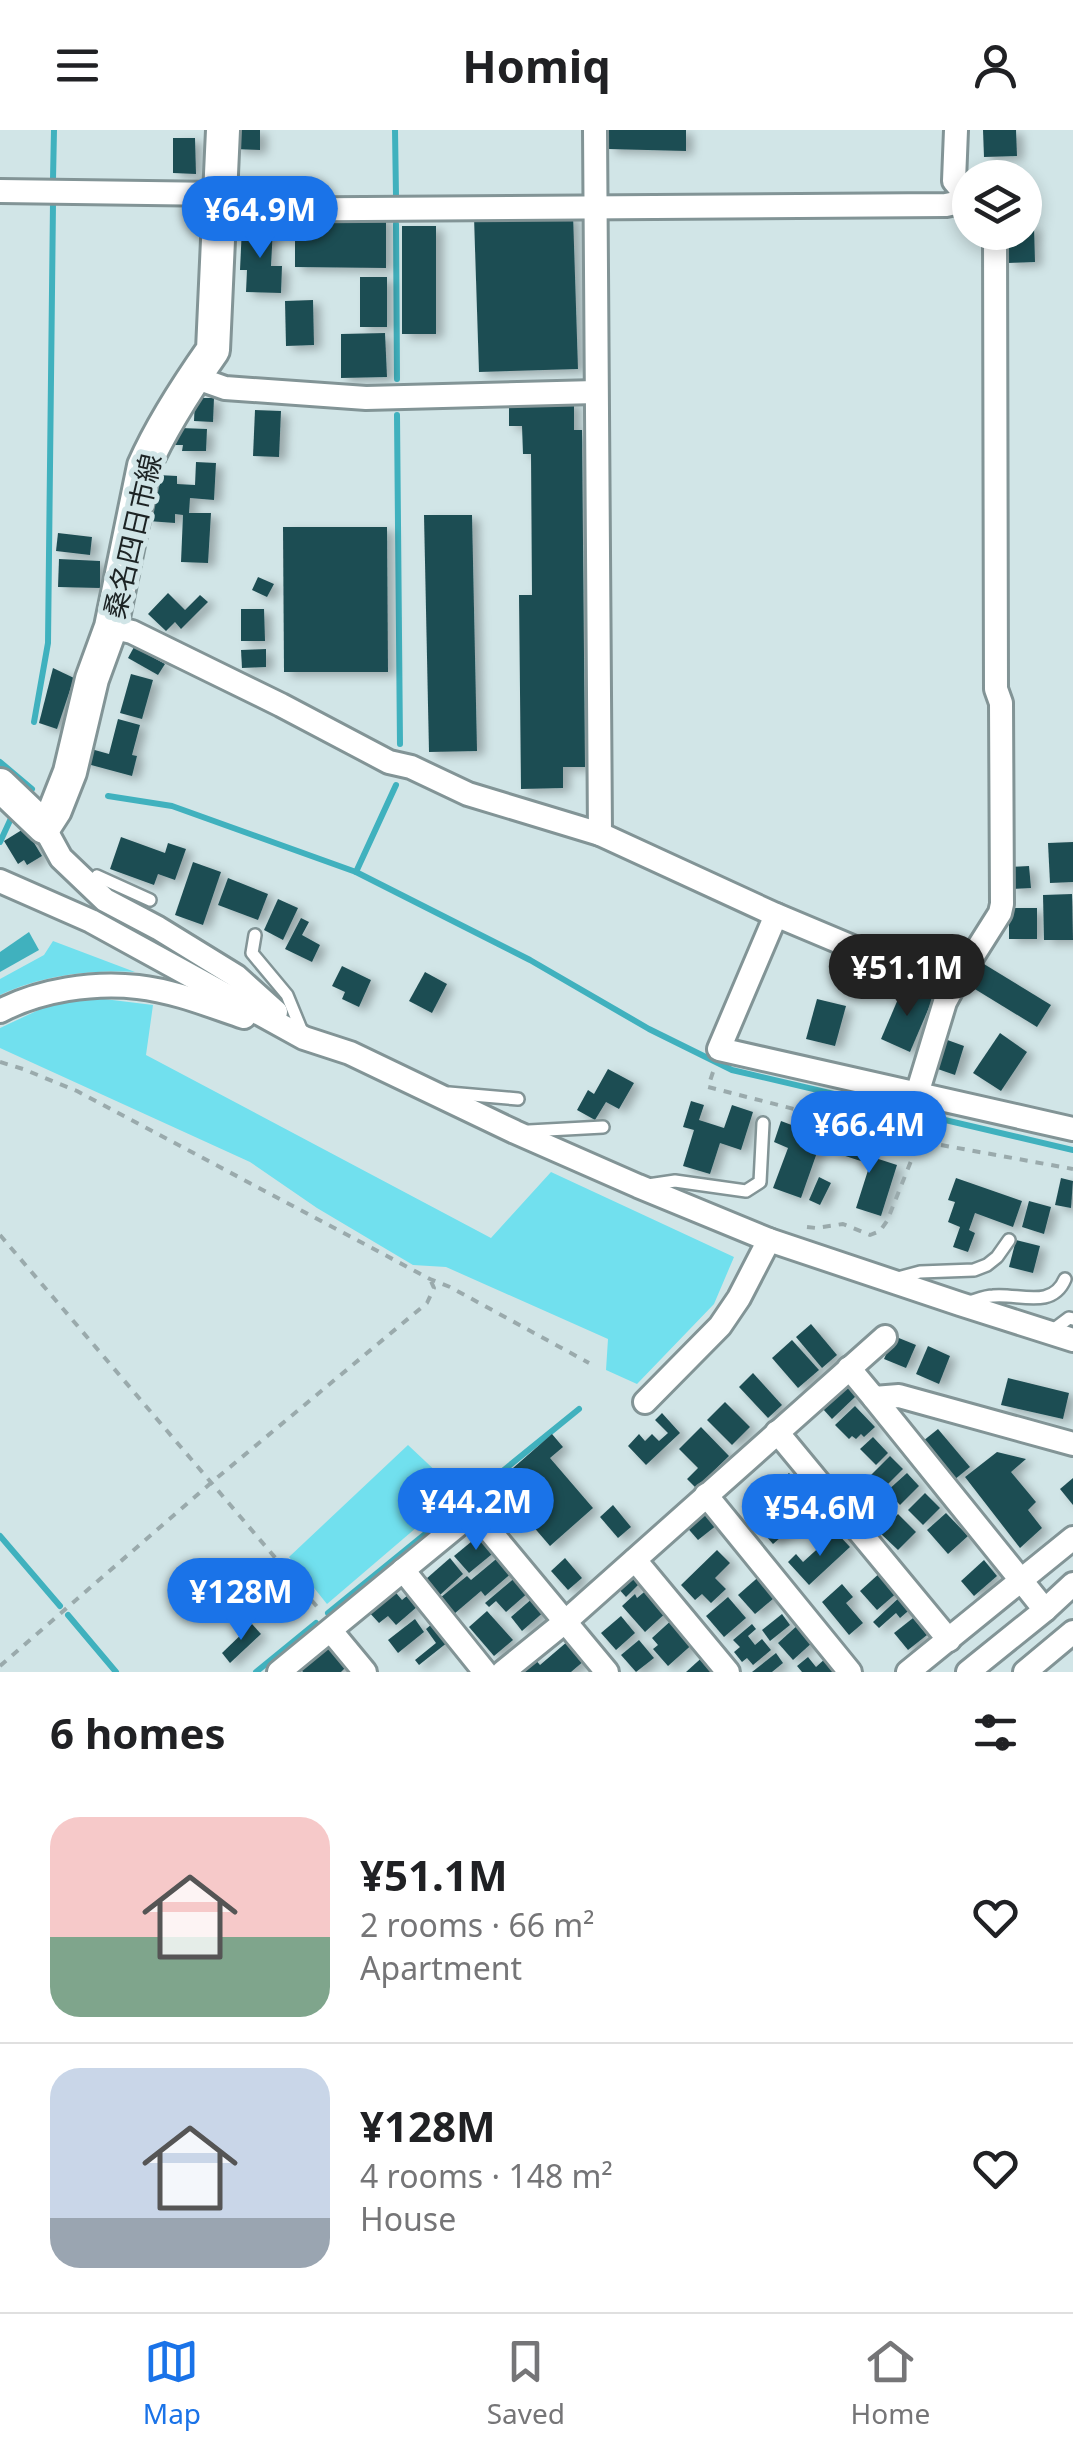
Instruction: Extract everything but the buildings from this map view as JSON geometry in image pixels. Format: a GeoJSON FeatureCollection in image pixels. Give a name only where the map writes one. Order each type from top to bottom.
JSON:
{"type":"FeatureCollection","features":[{"type":"Feature","properties":{"kind":"main road","name":"桑名四日市線"},"geometry":{"type":"LineString","coordinates":[[49,818],[70,772],[92,680],[111,627],[144,466],[154,443],[214,350],[222,130]]}},
{"type":"Feature","properties":{"kind":"main road"},"geometry":{"type":"LineString","coordinates":[[0,785],[49,818]]}},
{"type":"Feature","properties":{"kind":"street"},"geometry":{"type":"LineString","coordinates":[[595,130],[600,834]]}},
{"type":"Feature","properties":{"kind":"street"},"geometry":{"type":"LineString","coordinates":[[955,160],[956,130]]}},
{"type":"Feature","properties":{"kind":"street"},"geometry":{"type":"LineString","coordinates":[[0,191],[220,202],[595,207],[952,204]]}},
{"type":"Feature","properties":{"kind":"street"},"geometry":{"type":"LineString","coordinates":[[916,1094],[945,1002],[1002,904],[1001,703],[996,689],[995,250]]}},
{"type":"Feature","properties":{"kind":"street"},"geometry":{"type":"LineString","coordinates":[[194,377],[224,388],[366,398],[596,392]]}},
{"type":"Feature","properties":{"kind":"street"},"geometry":{"type":"LineString","coordinates":[[111,627],[132,632],[390,762],[411,767],[468,794],[600,834],[952,989]]}},
{"type":"Feature","properties":{"kind":"street"},"geometry":{"type":"LineString","coordinates":[[49,818],[62,858],[104,900],[236,976],[304,1038]]}},
{"type":"Feature","properties":{"kind":"street"},"geometry":{"type":"LineString","coordinates":[[0,881],[91,922],[304,1038]]}},
{"type":"Feature","properties":{"kind":"street"},"geometry":{"type":"LineString","coordinates":[[776,914],[720,1049],[1073,1129]]}},
{"type":"Feature","properties":{"kind":"street"},"geometry":{"type":"LineString","coordinates":[[0,1011],[28,1000],[87,987],[139,987],[201,1002],[350,1053],[514,1132],[769,1240],[1073,1340]]}},
{"type":"Feature","properties":{"kind":"street"},"geometry":{"type":"LineString","coordinates":[[645,1402],[720,1326],[769,1240]]}},
{"type":"Feature","properties":{"kind":"street"},"geometry":{"type":"LineString","coordinates":[[503,1672],[636,1560],[885,1337]]}},
{"type":"Feature","properties":{"kind":"street"},"geometry":{"type":"LineString","coordinates":[[849,1368],[1045,1610]]}},
{"type":"Feature","properties":{"kind":"street"},"geometry":{"type":"LineString","coordinates":[[874,1398],[899,1396],[1073,1444]]}},
{"type":"Feature","properties":{"kind":"street"},"geometry":{"type":"LineString","coordinates":[[777,1432],[949,1640]]}},
{"type":"Feature","properties":{"kind":"street"},"geometry":{"type":"LineString","coordinates":[[706,1495],[850,1672]]}},
{"type":"Feature","properties":{"kind":"street"},"geometry":{"type":"LineString","coordinates":[[278,1672],[474,1512],[608,1672]]}},
{"type":"Feature","properties":{"kind":"street"},"geometry":{"type":"LineString","coordinates":[[908,1672],[1073,1538]]}},
{"type":"Feature","properties":{"kind":"street"},"geometry":{"type":"LineString","coordinates":[[636,1560],[728,1672]]}},
{"type":"Feature","properties":{"kind":"street"},"geometry":{"type":"LineString","coordinates":[[403,1570],[485,1672]]}},
{"type":"Feature","properties":{"kind":"street"},"geometry":{"type":"LineString","coordinates":[[968,1672],[1073,1584]]}},
{"type":"Feature","properties":{"kind":"street"},"geometry":{"type":"LineString","coordinates":[[333,1629],[365,1672]]}},
{"type":"Feature","properties":{"kind":"street"},"geometry":{"type":"LineString","coordinates":[[1024,1672],[1073,1632]]}},
{"type":"Feature","properties":{"kind":"lane"},"geometry":{"type":"LineString","coordinates":[[90,887],[97,876],[150,900]]}},
{"type":"Feature","properties":{"kind":"lane"},"geometry":{"type":"LineString","coordinates":[[254,935],[252,953],[287,995],[304,1038]]}},
{"type":"Feature","properties":{"kind":"lane"},"geometry":{"type":"LineString","coordinates":[[430,1091],[518,1099]]}},
{"type":"Feature","properties":{"kind":"lane"},"geometry":{"type":"LineString","coordinates":[[638,1186],[675,1181],[746,1192],[760,1182],[763,1123]]}},
{"type":"Feature","properties":{"kind":"lane"},"geometry":{"type":"LineString","coordinates":[[514,1132],[603,1127]]}},
{"type":"Feature","properties":{"kind":"lane"},"geometry":{"type":"LineString","coordinates":[[890,1280],[920,1272],[987,1266],[1008,1240]]}},
{"type":"Feature","properties":{"kind":"lane"},"geometry":{"type":"LineString","coordinates":[[960,1304],[991,1296],[1042,1298],[1056,1293],[1065,1279]]}},
{"type":"Feature","properties":{"kind":"lane"},"geometry":{"type":"LineString","coordinates":[[1049,1333],[1073,1318]]}},
{"type":"Feature","properties":{"kind":"path"},"geometry":{"type":"LineString","coordinates":[[0,1062],[77,1091],[589,1362]]}},
{"type":"Feature","properties":{"kind":"path"},"geometry":{"type":"LineString","coordinates":[[708,1087],[918,1141],[1073,1169]]}},
{"type":"Feature","properties":{"kind":"path"},"geometry":{"type":"LineString","coordinates":[[799,1226],[843,1224],[870,1235],[880,1232],[918,1141]]}},
{"type":"Feature","properties":{"kind":"path"},"geometry":{"type":"LineString","coordinates":[[0,1235],[333,1629]]}},
{"type":"Feature","properties":{"kind":"path"},"geometry":{"type":"LineString","coordinates":[[0,1666],[427,1303],[434,1288],[430,1279]]}},
{"type":"Feature","properties":{"kind":"shaded area"},"geometry":{"type":"Polygon","coordinates":[[[29,932],[39,950],[0,972],[0,952],[29,932]]]}},
{"type":"Feature","properties":{"kind":"shaded area"},"geometry":{"type":"Polygon","coordinates":[[[53,941],[135,972],[66,975],[0,995],[0,979],[44,955],[53,941]]]}},
{"type":"Feature","properties":{"kind":"shaded area"},"geometry":{"type":"Polygon","coordinates":[[[88,997],[153,1005],[146,1055],[491,1238],[551,1172],[734,1257],[714,1304],[637,1384],[606,1370],[608,1339],[446,1267],[413,1265],[317,1208],[250,1162],[0,1048],[0,1028],[47,1006],[88,997]]]}},
{"type":"Feature","properties":{"kind":"shaded area"},"geometry":{"type":"Polygon","coordinates":[[[408,1445],[458,1492],[327,1604],[289,1557],[408,1445]]]}},
{"type":"Feature","properties":{"kind":"waterway"},"geometry":{"type":"LineString","coordinates":[[53,179],[54,130]]}},
{"type":"Feature","properties":{"kind":"waterway"},"geometry":{"type":"LineString","coordinates":[[395,130],[396,196]]}},
{"type":"Feature","properties":{"kind":"waterway"},"geometry":{"type":"LineString","coordinates":[[34,722],[48,643],[53,203]]}},
{"type":"Feature","properties":{"kind":"waterway"},"geometry":{"type":"LineString","coordinates":[[396,224],[397,379]]}},
{"type":"Feature","properties":{"kind":"waterway"},"geometry":{"type":"LineString","coordinates":[[397,415],[400,744]]}},
{"type":"Feature","properties":{"kind":"waterway"},"geometry":{"type":"LineString","coordinates":[[0,762],[32,789]]}},
{"type":"Feature","properties":{"kind":"waterway"},"geometry":{"type":"LineString","coordinates":[[356,872],[396,785]]}},
{"type":"Feature","properties":{"kind":"waterway"},"geometry":{"type":"LineString","coordinates":[[108,796],[172,806],[356,872],[530,960],[649,1029],[732,1070],[1073,1150]]}},
{"type":"Feature","properties":{"kind":"waterway"},"geometry":{"type":"LineString","coordinates":[[0,842],[13,814]]}},
{"type":"Feature","properties":{"kind":"waterway"},"geometry":{"type":"LineString","coordinates":[[328,1613],[579,1409]]}},
{"type":"Feature","properties":{"kind":"waterway"},"geometry":{"type":"LineString","coordinates":[[0,1536],[60,1606]]}},
{"type":"Feature","properties":{"kind":"waterway"},"geometry":{"type":"LineString","coordinates":[[68,1615],[116,1672]]}},
{"type":"Feature","properties":{"kind":"waterway"},"geometry":{"type":"LineString","coordinates":[[256,1672],[316,1623]]}}]}
